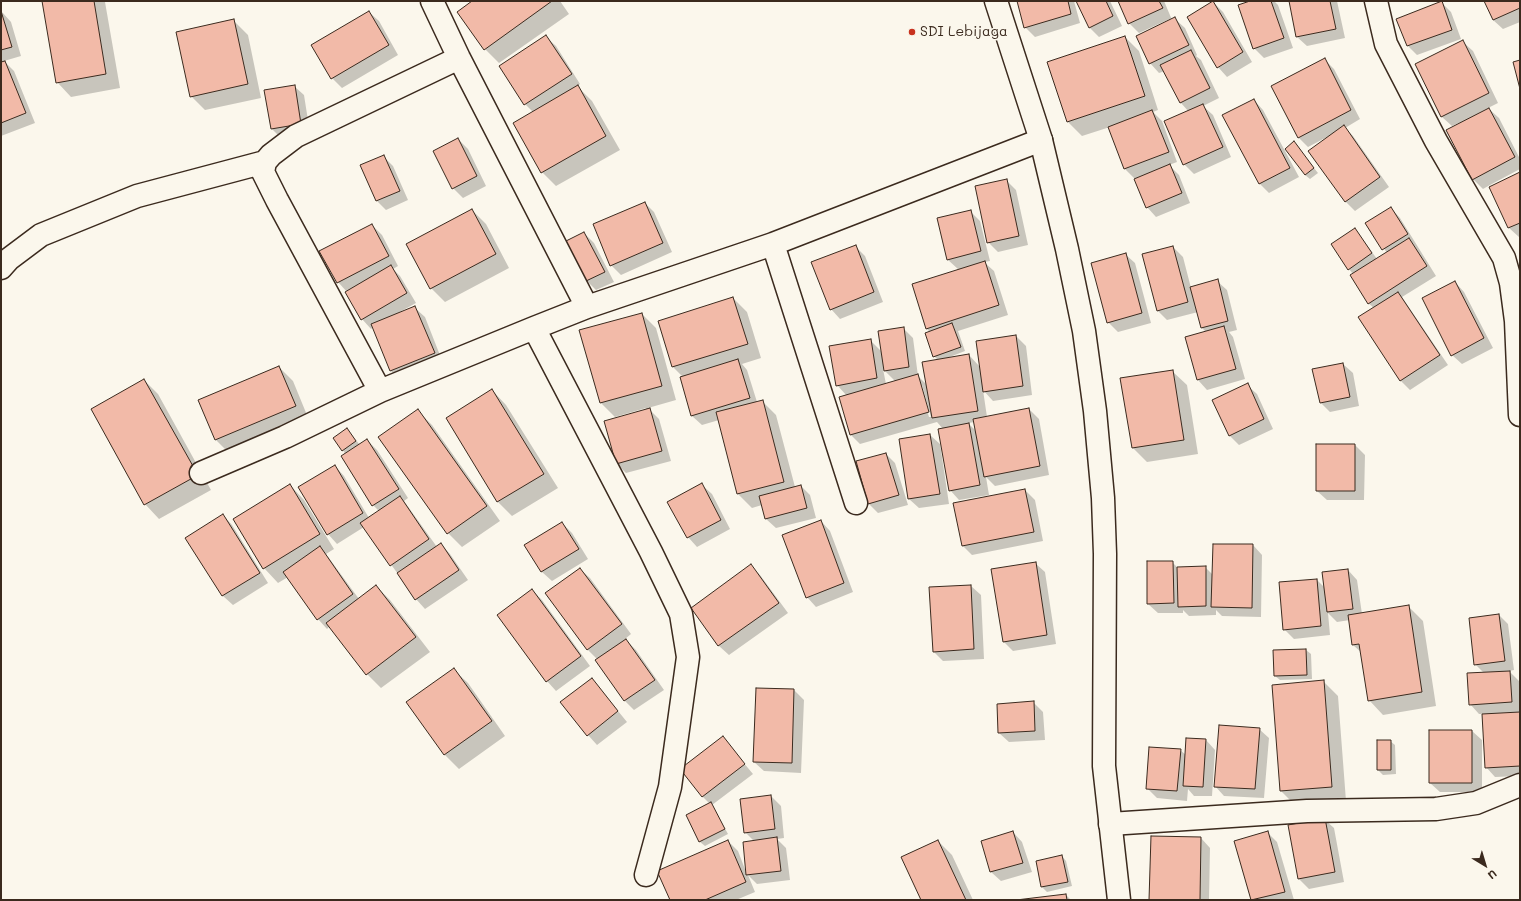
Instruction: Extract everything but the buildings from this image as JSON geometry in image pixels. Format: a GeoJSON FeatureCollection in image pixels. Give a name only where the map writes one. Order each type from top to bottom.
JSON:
{"type":"FeatureCollection","features":[{"type":"Feature","properties":{"kind":"street"},"geometry":{"type":"LineString","coordinates":[[432,1],[459,58],[587,307]]}},
{"type":"Feature","properties":{"kind":"street"},"geometry":{"type":"LineString","coordinates":[[996,1],[1041,140],[1067,249],[1084,331],[1096,411],[1104,512],[1104,766],[1119,900]]}},
{"type":"Feature","properties":{"kind":"street"},"geometry":{"type":"LineString","coordinates":[[1376,1],[1386,44],[1436,141],[1504,258],[1510,283],[1516,321],[1520,415]]}},
{"type":"Feature","properties":{"kind":"street"},"geometry":{"type":"LineString","coordinates":[[380,391],[270,186],[263,172],[265,162],[270,155],[296,136],[459,58]]}},
{"type":"Feature","properties":{"kind":"street"},"geometry":{"type":"LineString","coordinates":[[201,473],[285,437],[380,391],[534,328],[587,307],[773,244],[1041,140]]}},
{"type":"Feature","properties":{"kind":"street"},"geometry":{"type":"LineString","coordinates":[[1,268],[9,259],[41,235],[137,196],[265,162]]}},
{"type":"Feature","properties":{"kind":"street"},"geometry":{"type":"LineString","coordinates":[[773,244],[856,503]]}},
{"type":"Feature","properties":{"kind":"street"},"geometry":{"type":"LineString","coordinates":[[534,328],[651,552],[681,614],[688,656],[687,664],[670,787],[646,875]]}},
{"type":"Feature","properties":{"kind":"street"},"geometry":{"type":"LineString","coordinates":[[1110,824],[1307,811],[1436,809],[1476,803],[1520,785]]}},
{"type":"Feature","properties":{"kind":"place","name":"SDI Lebijaga"},"geometry":{"type":"Point","coordinates":[912,32]}}]}
